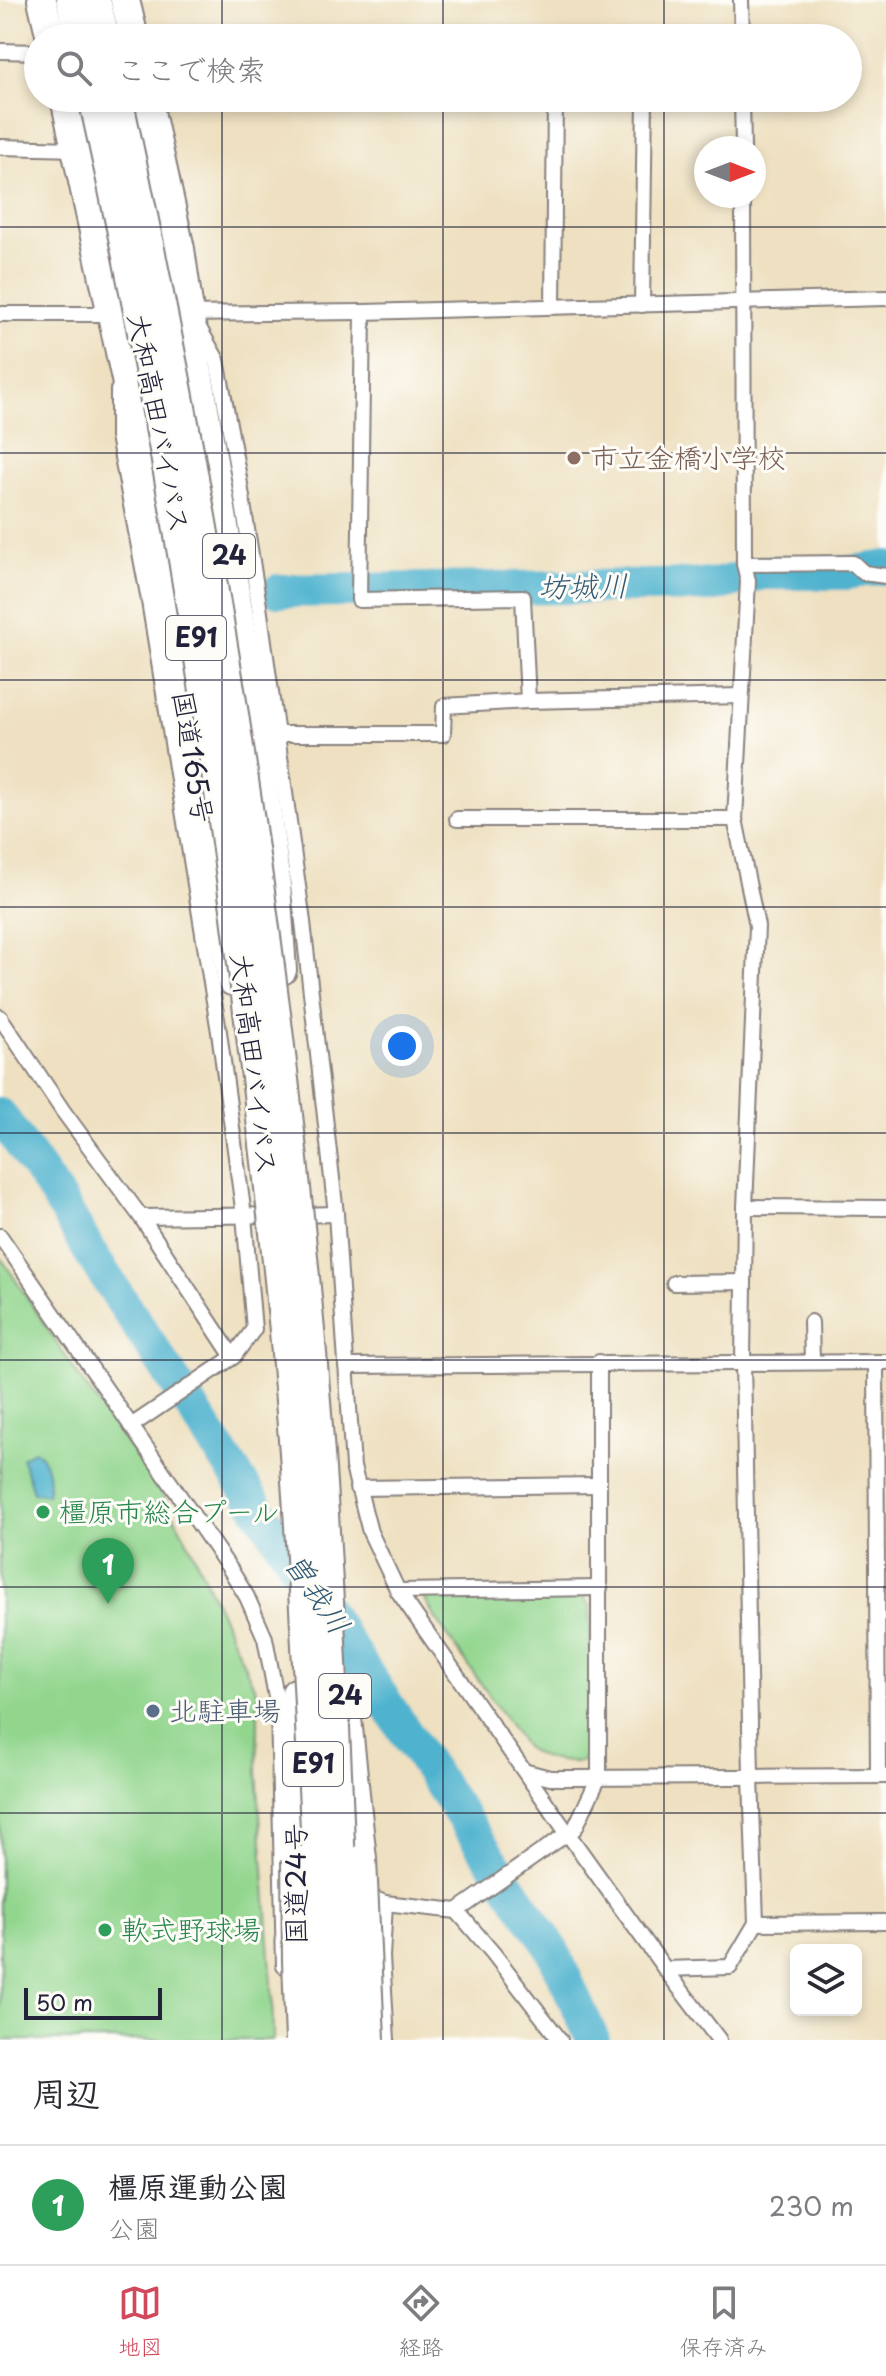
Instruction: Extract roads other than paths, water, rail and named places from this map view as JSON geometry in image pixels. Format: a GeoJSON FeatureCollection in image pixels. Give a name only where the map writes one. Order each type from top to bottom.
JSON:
{"type":"FeatureCollection","features":[{"type":"Feature","properties":{"kind":"highway"},"geometry":{"type":"LineString","coordinates":[[42,0],[48,24]]}},
{"type":"Feature","properties":{"kind":"highway"},"geometry":{"type":"LineString","coordinates":[[71,0],[76,24]]}},
{"type":"Feature","properties":{"kind":"highway"},"geometry":{"type":"LineString","coordinates":[[96,0],[102,24]]}},
{"type":"Feature","properties":{"kind":"highway"},"geometry":{"type":"LineString","coordinates":[[125,0],[131,24]]}},
{"type":"Feature","properties":{"kind":"highway","name":"国道165号"},"geometry":{"type":"LineString","coordinates":[[68,112],[140,446],[201,808],[283,1182]]}},
{"type":"Feature","properties":{"kind":"highway","name":"大和高田バイパス"},"geometry":{"type":"LineString","coordinates":[[96,112],[149,368],[180,538],[227,850],[312,1349],[325,1532],[349,2040]]}},
{"type":"Feature","properties":{"kind":"highway","name":"大和高田バイパス"},"geometry":{"type":"LineString","coordinates":[[121,112],[176,380],[226,668],[263,920],[283,1182],[285,1339],[310,1681],[325,2040]]}},
{"type":"Feature","properties":{"kind":"highway","name":"24"},"geometry":{"type":"LineString","coordinates":[[150,112],[180,249],[247,660],[266,798],[276,885],[283,1182]]}},
{"type":"Feature","properties":{"kind":"highway","name":"国道24号"},"geometry":{"type":"LineString","coordinates":[[297,1488],[296,1874],[300,2040]]}},
{"type":"Feature","properties":{"kind":"highway","name":"24"},"geometry":{"type":"LineString","coordinates":[[325,1532],[362,1859],[370,2040]]}},
{"type":"Feature","properties":{"kind":"street"},"geometry":{"type":"LineString","coordinates":[[741,0],[742,24]]}},
{"type":"Feature","properties":{"kind":"street"},"geometry":{"type":"LineString","coordinates":[[0,51],[24,52]]}},
{"type":"Feature","properties":{"kind":"street"},"geometry":{"type":"LineString","coordinates":[[553,306],[555,112]]}},
{"type":"Feature","properties":{"kind":"street"},"geometry":{"type":"LineString","coordinates":[[642,305],[645,112]]}},
{"type":"Feature","properties":{"kind":"street"},"geometry":{"type":"LineString","coordinates":[[742,112],[743,136]]}},
{"type":"Feature","properties":{"kind":"street"},"geometry":{"type":"LineString","coordinates":[[0,147],[76,149]]}},
{"type":"Feature","properties":{"kind":"street"},"geometry":{"type":"LineString","coordinates":[[665,1969],[730,1967],[756,1923],[743,1361],[745,1207],[757,926],[735,819],[745,651],[743,208]]}},
{"type":"Feature","properties":{"kind":"street"},"geometry":{"type":"LineString","coordinates":[[0,314],[363,312],[886,298]]}},
{"type":"Feature","properties":{"kind":"street"},"geometry":{"type":"LineString","coordinates":[[363,312],[359,600],[523,597],[528,701]]}},
{"type":"Feature","properties":{"kind":"street"},"geometry":{"type":"LineString","coordinates":[[191,314],[217,360],[239,478],[303,922],[336,1214],[353,1467],[370,1532],[398,1591],[527,1772],[563,1837],[719,2040]]}},
{"type":"Feature","properties":{"kind":"street"},"geometry":{"type":"LineString","coordinates":[[118,343],[118,436],[148,595],[219,1032],[244,1216],[254,1329],[230,1359],[135,1424]]}},
{"type":"Feature","properties":{"kind":"street"},"geometry":{"type":"LineString","coordinates":[[746,572],[853,563],[861,570],[886,576]]}},
{"type":"Feature","properties":{"kind":"street"},"geometry":{"type":"LineString","coordinates":[[276,734],[443,734],[444,706],[741,696]]}},
{"type":"Feature","properties":{"kind":"street"},"geometry":{"type":"LineString","coordinates":[[457,819],[735,819]]}},
{"type":"Feature","properties":{"kind":"street"},"geometry":{"type":"LineString","coordinates":[[0,1017],[63,1111],[141,1217],[230,1359]]}},
{"type":"Feature","properties":{"kind":"street"},"geometry":{"type":"LineString","coordinates":[[745,1207],[886,1208]]}},
{"type":"Feature","properties":{"kind":"street"},"geometry":{"type":"LineString","coordinates":[[141,1217],[336,1214]]}},
{"type":"Feature","properties":{"kind":"street"},"geometry":{"type":"LineString","coordinates":[[0,1236],[135,1424],[230,1569],[247,1597],[265,1638],[278,1707],[288,2040]]}},
{"type":"Feature","properties":{"kind":"street"},"geometry":{"type":"LineString","coordinates":[[674,1283],[744,1282]]}},
{"type":"Feature","properties":{"kind":"street"},"geometry":{"type":"LineString","coordinates":[[811,1322],[812,1362]]}},
{"type":"Feature","properties":{"kind":"street"},"geometry":{"type":"LineString","coordinates":[[281,1865],[385,1903],[460,1908],[575,1828],[599,1777],[599,1362]]}},
{"type":"Feature","properties":{"kind":"street"},"geometry":{"type":"LineString","coordinates":[[346,1366],[881,1362],[882,1776],[550,1778],[527,1772]]}},
{"type":"Feature","properties":{"kind":"street"},"geometry":{"type":"LineString","coordinates":[[357,1488],[599,1485]]}},
{"type":"Feature","properties":{"kind":"street"},"geometry":{"type":"LineString","coordinates":[[398,1591],[600,1588]]}},
{"type":"Feature","properties":{"kind":"street"},"geometry":{"type":"LineString","coordinates":[[385,1903],[382,1957],[387,2040]]}},
{"type":"Feature","properties":{"kind":"street"},"geometry":{"type":"LineString","coordinates":[[460,1908],[560,2040]]}},
{"type":"Feature","properties":{"kind":"street"},"geometry":{"type":"LineString","coordinates":[[756,1923],[886,1922]]}},
{"type":"Feature","properties":{"kind":"water"},"geometry":{"type":"Polygon","coordinates":[[[35,1450],[48,1470],[47,1495],[33,1492],[22,1458],[35,1450]]]}},
{"type":"Feature","properties":{"kind":"waterway","name":"坊城川"},"geometry":{"type":"LineString","coordinates":[[278,591],[715,585],[763,573],[846,573],[886,567]]}},
{"type":"Feature","properties":{"kind":"waterway","name":"曽我川"},"geometry":{"type":"LineString","coordinates":[[0,1115],[55,1193],[96,1262],[425,1762],[551,1947],[593,2040]]}},
{"type":"Feature","properties":{"kind":"place","name":"市立金橋小学校"},"geometry":{"type":"Point","coordinates":[574,458]}},
{"type":"Feature","properties":{"kind":"place","name":"橿原市総合プール"},"geometry":{"type":"Point","coordinates":[43,1512]}},
{"type":"Feature","properties":{"kind":"place","name":"橿原運動公園"},"geometry":{"type":"Point","coordinates":[108,1604]}},
{"type":"Feature","properties":{"kind":"place","name":"北駐車場"},"geometry":{"type":"Point","coordinates":[153,1711]}},
{"type":"Feature","properties":{"kind":"place","name":"軟式野球場"},"geometry":{"type":"Point","coordinates":[105,1930]}}]}
